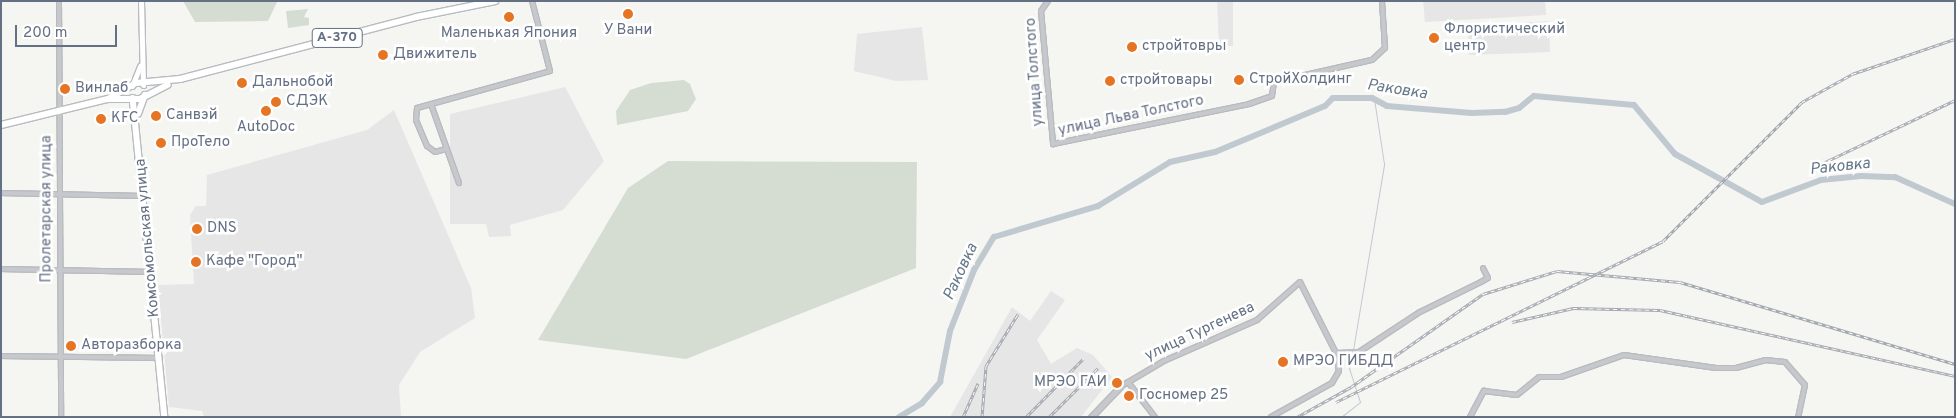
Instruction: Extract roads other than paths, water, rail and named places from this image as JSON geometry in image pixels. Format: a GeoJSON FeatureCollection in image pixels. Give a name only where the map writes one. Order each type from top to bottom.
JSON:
{"type":"FeatureCollection","features":[{"type":"Feature","properties":{"kind":"highway","name":"А-370"},"geometry":{"type":"LineString","coordinates":[[1,125],[59,113],[108,99],[132,86],[180,79],[416,17],[494,1]]}},
{"type":"Feature","properties":{"kind":"highway","name":"А-370"},"geometry":{"type":"LineString","coordinates":[[108,99],[133,98],[145,95],[180,79]]}},
{"type":"Feature","properties":{"kind":"highway"},"geometry":{"type":"LineString","coordinates":[[143,85],[145,95]]}},
{"type":"Feature","properties":{"kind":"highway"},"geometry":{"type":"LineString","coordinates":[[132,86],[133,98]]}},
{"type":"Feature","properties":{"kind":"main road"},"geometry":{"type":"LineString","coordinates":[[141,1],[143,85]]}},
{"type":"Feature","properties":{"kind":"main road"},"geometry":{"type":"LineString","coordinates":[[132,86],[141,64]]}},
{"type":"Feature","properties":{"kind":"main road","name":"Комсомольская улица"},"geometry":{"type":"LineString","coordinates":[[137,119],[145,95]]}},
{"type":"Feature","properties":{"kind":"main road","name":"Комсомольская улица"},"geometry":{"type":"LineString","coordinates":[[133,98],[137,119],[166,417]]}},
{"type":"Feature","properties":{"kind":"street","name":"Пролетарская улица"},"geometry":{"type":"LineString","coordinates":[[59,1],[58,270],[61,417]]}},
{"type":"Feature","properties":{"kind":"street"},"geometry":{"type":"LineString","coordinates":[[446,149],[432,151],[416,120],[417,108],[550,72],[532,1]]}},
{"type":"Feature","properties":{"kind":"street","name":"улица Толстого"},"geometry":{"type":"LineString","coordinates":[[1048,1],[1041,11],[1053,144]]}},
{"type":"Feature","properties":{"kind":"street","name":"улица Льва Толстого"},"geometry":{"type":"LineString","coordinates":[[1053,144],[1250,104],[1272,96],[1274,82],[1372,60],[1385,48],[1382,1]]}},
{"type":"Feature","properties":{"kind":"street"},"geometry":{"type":"LineString","coordinates":[[431,104],[460,183]]}},
{"type":"Feature","properties":{"kind":"street"},"geometry":{"type":"LineString","coordinates":[[1,193],[144,196]]}},
{"type":"Feature","properties":{"kind":"street"},"geometry":{"type":"LineString","coordinates":[[1271,417],[1332,383],[1339,371],[1336,353],[1359,352],[1420,312],[1488,278],[1483,268]]}},
{"type":"Feature","properties":{"kind":"street"},"geometry":{"type":"LineString","coordinates":[[1,269],[151,272]]}},
{"type":"Feature","properties":{"kind":"street","name":"улица Тургенева"},"geometry":{"type":"LineString","coordinates":[[1091,417],[1120,387],[1258,320],[1300,282],[1336,353]]}},
{"type":"Feature","properties":{"kind":"street"},"geometry":{"type":"LineString","coordinates":[[1470,417],[1480,392],[1517,395],[1539,377],[1561,377],[1591,365],[1634,355],[1736,368],[1766,360],[1790,365],[1800,374],[1806,393],[1798,417]]}},
{"type":"Feature","properties":{"kind":"street"},"geometry":{"type":"LineString","coordinates":[[1,356],[160,358]]}},
{"type":"Feature","properties":{"kind":"street"},"geometry":{"type":"LineString","coordinates":[[1128,382],[1155,417]]}},
{"type":"Feature","properties":{"kind":"waterway","name":"Раковка"},"geometry":{"type":"LineString","coordinates":[[899,417],[922,403],[940,382],[950,331],[974,270],[994,237],[1098,206],[1170,162],[1215,152],[1325,106],[1333,98],[1372,98],[1387,106],[1472,113],[1505,112],[1519,108],[1534,96],[1634,105],[1675,154],[1762,202],[1821,180],[1861,176],[1895,177],[1955,204]]}},
{"type":"Feature","properties":{"kind":"waterway"},"geometry":{"type":"LineString","coordinates":[[1353,350],[1384,164],[1374,99]]}},
{"type":"Feature","properties":{"kind":"waterway"},"geometry":{"type":"LineString","coordinates":[[1341,417],[1360,402],[1349,369],[1352,354]]}},
{"type":"Feature","properties":{"kind":"railway"},"geometry":{"type":"LineString","coordinates":[[1336,402],[1663,241],[1802,102],[1852,74],[1955,39]]}},
{"type":"Feature","properties":{"kind":"railway"},"geometry":{"type":"LineString","coordinates":[[1821,164],[1955,100]]}},
{"type":"Feature","properties":{"kind":"railway"},"geometry":{"type":"LineString","coordinates":[[1297,417],[1351,387],[1483,294],[1557,271],[1680,282],[1955,364]]}},
{"type":"Feature","properties":{"kind":"railway"},"geometry":{"type":"LineString","coordinates":[[1512,322],[1573,308],[1660,310],[1955,376]]}},
{"type":"Feature","properties":{"kind":"railway"},"geometry":{"type":"LineString","coordinates":[[982,417],[986,366],[1018,314]]}},
{"type":"Feature","properties":{"kind":"railway"},"geometry":{"type":"LineString","coordinates":[[1026,417],[1083,359]]}},
{"type":"Feature","properties":{"kind":"railway"},"geometry":{"type":"LineString","coordinates":[[1049,417],[1098,368]]}},
{"type":"Feature","properties":{"kind":"railway"},"geometry":{"type":"LineString","coordinates":[[963,417],[978,383]]}},
{"type":"Feature","properties":{"kind":"place","name":"У Вани"},"geometry":{"type":"Point","coordinates":[628,14]}},
{"type":"Feature","properties":{"kind":"place","name":"Маленькая Япония"},"geometry":{"type":"Point","coordinates":[509,17]}},
{"type":"Feature","properties":{"kind":"place","name":"Флористический центр"},"geometry":{"type":"Point","coordinates":[1434,38]}},
{"type":"Feature","properties":{"kind":"place","name":"стройтовры"},"geometry":{"type":"Point","coordinates":[1132,47]}},
{"type":"Feature","properties":{"kind":"place","name":"Движитель"},"geometry":{"type":"Point","coordinates":[383,55]}},
{"type":"Feature","properties":{"kind":"place","name":"СтройХолдинг"},"geometry":{"type":"Point","coordinates":[1239,80]}},
{"type":"Feature","properties":{"kind":"place","name":"стройтовары"},"geometry":{"type":"Point","coordinates":[1110,81]}},
{"type":"Feature","properties":{"kind":"place","name":"Дальнобой"},"geometry":{"type":"Point","coordinates":[242,83]}},
{"type":"Feature","properties":{"kind":"place","name":"Винлаб"},"geometry":{"type":"Point","coordinates":[65,89]}},
{"type":"Feature","properties":{"kind":"place","name":"СДЭК"},"geometry":{"type":"Point","coordinates":[276,102]}},
{"type":"Feature","properties":{"kind":"place","name":"AutoDoc"},"geometry":{"type":"Point","coordinates":[266,111]}},
{"type":"Feature","properties":{"kind":"place","name":"Санвэй"},"geometry":{"type":"Point","coordinates":[156,116]}},
{"type":"Feature","properties":{"kind":"place","name":"KFC"},"geometry":{"type":"Point","coordinates":[101,119]}},
{"type":"Feature","properties":{"kind":"place","name":"ПроТело"},"geometry":{"type":"Point","coordinates":[161,143]}},
{"type":"Feature","properties":{"kind":"place","name":"DNS"},"geometry":{"type":"Point","coordinates":[197,229]}},
{"type":"Feature","properties":{"kind":"place","name":"Кафе \"Город\""},"geometry":{"type":"Point","coordinates":[196,262]}},
{"type":"Feature","properties":{"kind":"place","name":"Авторазборка"},"geometry":{"type":"Point","coordinates":[71,346]}},
{"type":"Feature","properties":{"kind":"place","name":"МРЭО ГИБДД"},"geometry":{"type":"Point","coordinates":[1283,362]}},
{"type":"Feature","properties":{"kind":"place","name":"МРЭО ГАИ"},"geometry":{"type":"Point","coordinates":[1117,383]}},
{"type":"Feature","properties":{"kind":"place","name":"Госномер 25"},"geometry":{"type":"Point","coordinates":[1129,396]}}]}
